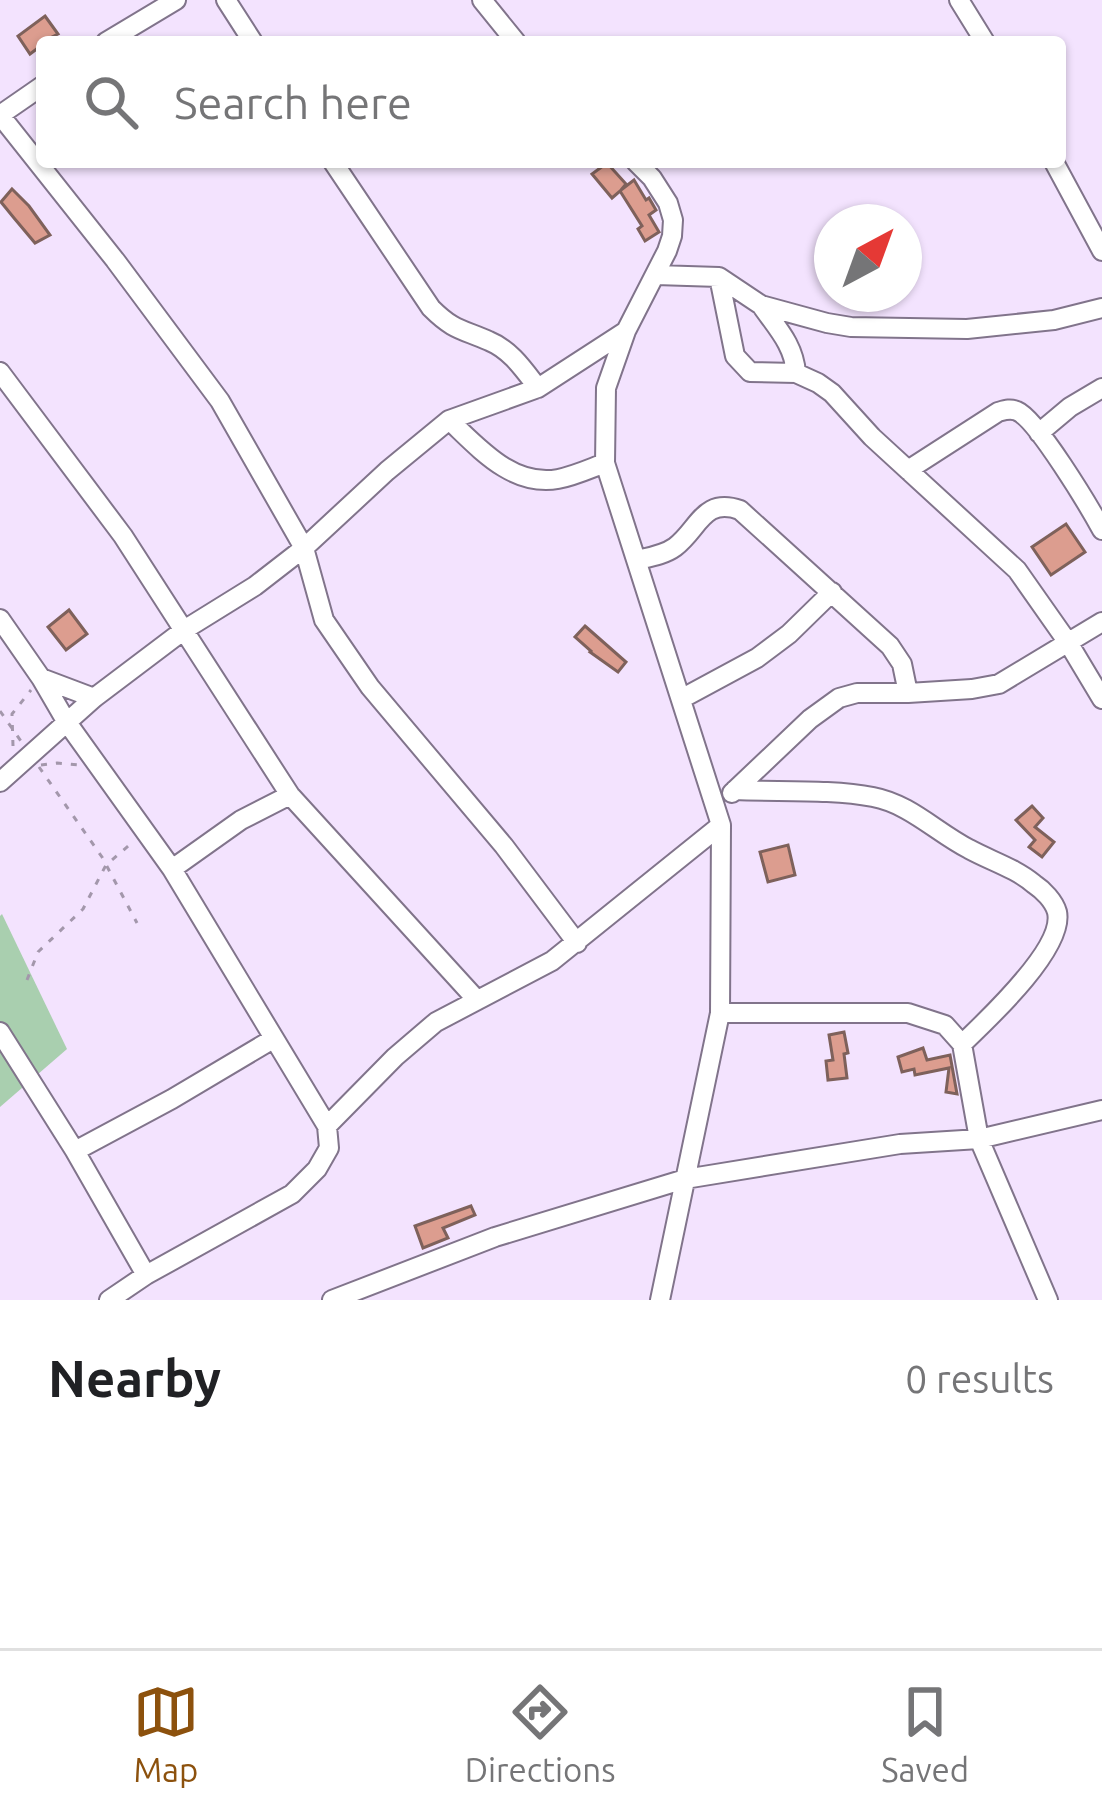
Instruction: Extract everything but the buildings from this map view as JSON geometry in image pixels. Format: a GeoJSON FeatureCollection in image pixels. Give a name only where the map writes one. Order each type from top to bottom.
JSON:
{"type":"FeatureCollection","features":[{"type":"Feature","properties":{"kind":"street"},"geometry":{"type":"LineString","coordinates":[[116,36],[176,0]]}},
{"type":"Feature","properties":{"kind":"street"},"geometry":{"type":"LineString","coordinates":[[226,0],[249,36]]}},
{"type":"Feature","properties":{"kind":"street"},"geometry":{"type":"LineString","coordinates":[[482,0],[511,36]]}},
{"type":"Feature","properties":{"kind":"street"},"geometry":{"type":"LineString","coordinates":[[959,0],[981,36]]}},
{"type":"Feature","properties":{"kind":"street"},"geometry":{"type":"LineString","coordinates":[[36,90],[0,115],[36,160]]}},
{"type":"Feature","properties":{"kind":"street"},"geometry":{"type":"LineString","coordinates":[[42,168],[220,401],[304,548],[324,620],[370,687],[504,846],[577,943]]}},
{"type":"Feature","properties":{"kind":"street"},"geometry":{"type":"LineString","coordinates":[[337,168],[430,308],[447,325],[510,353],[538,388]]}},
{"type":"Feature","properties":{"kind":"street"},"geometry":{"type":"LineString","coordinates":[[642,168],[668,203],[673,220],[667,251],[626,332],[606,388],[604,463],[718,817],[720,1013],[660,1300]]}},
{"type":"Feature","properties":{"kind":"street"},"geometry":{"type":"LineString","coordinates":[[1057,168],[1102,251]]}},
{"type":"Feature","properties":{"kind":"street"},"geometry":{"type":"LineString","coordinates":[[656,275],[719,277],[760,305],[790,346],[796,373]]}},
{"type":"Feature","properties":{"kind":"street"},"geometry":{"type":"LineString","coordinates":[[719,277],[735,356],[742,365],[762,374],[796,373],[832,393],[872,437],[1006,558],[1069,644],[1102,699]]}},
{"type":"Feature","properties":{"kind":"street"},"geometry":{"type":"LineString","coordinates":[[760,305],[839,325],[941,331],[1054,320],[1102,308]]}},
{"type":"Feature","properties":{"kind":"street"},"geometry":{"type":"LineString","coordinates":[[7,776],[94,698],[304,548],[449,420],[538,388],[626,332]]}},
{"type":"Feature","properties":{"kind":"street"},"geometry":{"type":"LineString","coordinates":[[0,372],[123,536],[290,795],[476,999]]}},
{"type":"Feature","properties":{"kind":"street"},"geometry":{"type":"LineString","coordinates":[[1039,433],[1102,388]]}},
{"type":"Feature","properties":{"kind":"street"},"geometry":{"type":"LineString","coordinates":[[908,470],[998,412],[1020,412],[1039,433],[1102,530]]}},
{"type":"Feature","properties":{"kind":"street"},"geometry":{"type":"LineString","coordinates":[[449,420],[495,462],[519,476],[545,481],[604,463]]}},
{"type":"Feature","properties":{"kind":"street"},"geometry":{"type":"LineString","coordinates":[[637,560],[667,552],[714,508],[727,505],[740,510],[898,655],[908,693]]}},
{"type":"Feature","properties":{"kind":"street"},"geometry":{"type":"LineString","coordinates":[[680,699],[757,658],[832,592]]}},
{"type":"Feature","properties":{"kind":"street"},"geometry":{"type":"LineString","coordinates":[[0,619],[172,869],[327,1126],[329,1148],[317,1169],[292,1194],[109,1300]]}},
{"type":"Feature","properties":{"kind":"street"},"geometry":{"type":"LineString","coordinates":[[327,1126],[436,1022],[524,978],[577,943],[718,817],[735,790],[824,706],[857,693],[999,684],[1102,622]]}},
{"type":"Feature","properties":{"kind":"street"},"geometry":{"type":"LineString","coordinates":[[41,678],[94,698]]}},
{"type":"Feature","properties":{"kind":"street"},"geometry":{"type":"LineString","coordinates":[[735,790],[889,800],[968,849],[1016,872],[1049,898],[1058,914],[1055,931],[1037,962],[1011,997],[962,1044]]}},
{"type":"Feature","properties":{"kind":"street"},"geometry":{"type":"LineString","coordinates":[[172,869],[241,820],[290,795]]}},
{"type":"Feature","properties":{"kind":"street"},"geometry":{"type":"LineString","coordinates":[[720,1013],[908,1013],[945,1025],[962,1044],[979,1139],[1048,1300]]}},
{"type":"Feature","properties":{"kind":"street"},"geometry":{"type":"LineString","coordinates":[[0,1032],[146,1275]]}},
{"type":"Feature","properties":{"kind":"street"},"geometry":{"type":"LineString","coordinates":[[75,1151],[273,1039]]}},
{"type":"Feature","properties":{"kind":"street"},"geometry":{"type":"LineString","coordinates":[[332,1300],[495,1238],[685,1179],[883,1147],[979,1139],[1102,1110]]}},
{"type":"Feature","properties":{"kind":"path"},"geometry":{"type":"LineString","coordinates":[[41,678],[12,714],[7,776],[57,763],[99,768]]}},
{"type":"Feature","properties":{"kind":"path"},"geometry":{"type":"LineString","coordinates":[[0,711],[26,748]]}},
{"type":"Feature","properties":{"kind":"path"},"geometry":{"type":"LineString","coordinates":[[38,766],[106,865],[137,923]]}},
{"type":"Feature","properties":{"kind":"path"},"geometry":{"type":"LineString","coordinates":[[28,980],[38,952],[83,909],[106,865],[145,832]]}},
{"type":"Feature","properties":{"kind":"green space"},"geometry":{"type":"Polygon","coordinates":[[[0,916],[67,1049],[0,1107],[0,916]]]}}]}
